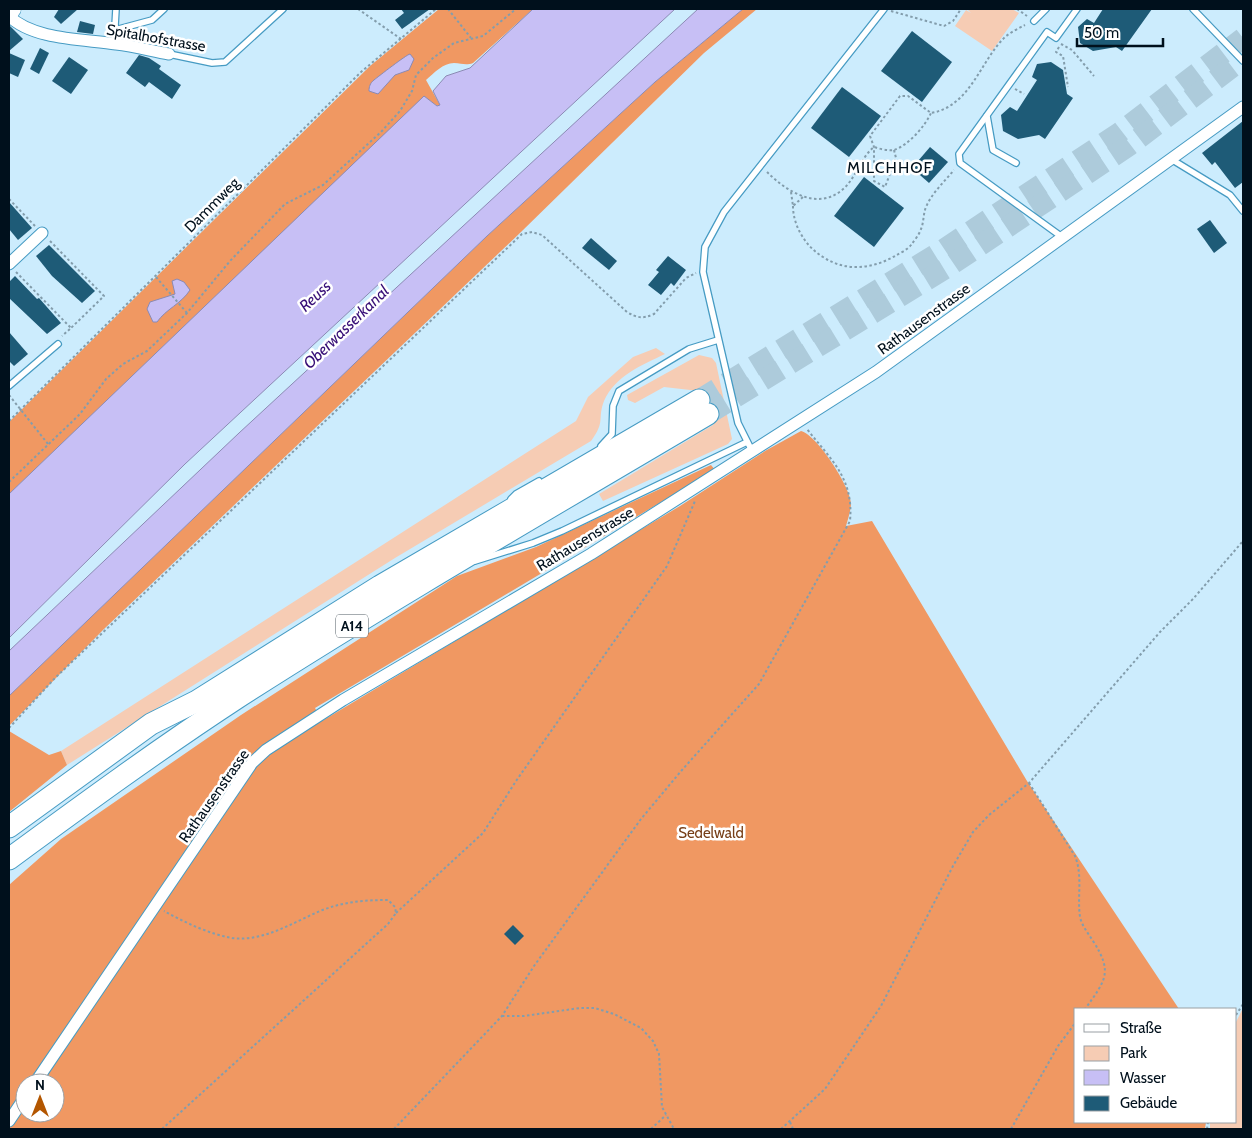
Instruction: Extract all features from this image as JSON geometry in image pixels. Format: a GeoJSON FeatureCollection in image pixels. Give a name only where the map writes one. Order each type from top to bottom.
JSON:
{"type":"FeatureCollection","features":[{"type":"Feature","properties":{"kind":"highway","name":"A14"},"geometry":{"type":"LineString","coordinates":[[9,826],[152,724],[197,701],[332,616],[495,518],[704,407],[237,699],[84,803],[9,859]]}},
{"type":"Feature","properties":{"kind":"highway","name":"A14"},"geometry":{"type":"LineString","coordinates":[[9,838],[86,780],[173,721],[197,701]]}},
{"type":"Feature","properties":{"kind":"main road"},"geometry":{"type":"LineString","coordinates":[[9,12],[12,9]]}},
{"type":"Feature","properties":{"kind":"street","name":"Spitalhofstrasse"},"geometry":{"type":"LineString","coordinates":[[9,16],[22,26],[53,35],[114,43],[169,54]]}},
{"type":"Feature","properties":{"kind":"street","name":"Rathausenstrasse"},"geometry":{"type":"LineString","coordinates":[[42,1073],[252,763],[266,750],[342,700],[591,554],[703,484],[750,447],[802,421],[876,372],[1243,107]]}},
{"type":"Feature","properties":{"kind":"street"},"geometry":{"type":"LineString","coordinates":[[12,268],[42,233]]}},
{"type":"Feature","properties":{"kind":"lane"},"geometry":{"type":"LineString","coordinates":[[114,43],[116,9]]}},
{"type":"Feature","properties":{"kind":"lane"},"geometry":{"type":"LineString","coordinates":[[115,30],[152,20],[164,9]]}},
{"type":"Feature","properties":{"kind":"lane","name":"Spitalhofstrasse"},"geometry":{"type":"LineString","coordinates":[[169,54],[212,63],[225,62],[283,9]]}},
{"type":"Feature","properties":{"kind":"lane"},"geometry":{"type":"LineString","coordinates":[[447,569],[533,543],[750,447],[738,423],[718,340],[703,272],[705,247],[712,230],[761,164],[885,9]]}},
{"type":"Feature","properties":{"kind":"lane"},"geometry":{"type":"LineString","coordinates":[[1034,21],[1046,9]]}},
{"type":"Feature","properties":{"kind":"lane"},"geometry":{"type":"LineString","coordinates":[[1062,237],[960,163],[960,154],[1047,32],[1056,38],[1077,9]]}},
{"type":"Feature","properties":{"kind":"lane"},"geometry":{"type":"LineString","coordinates":[[1193,9],[1243,61]]}},
{"type":"Feature","properties":{"kind":"lane"},"geometry":{"type":"LineString","coordinates":[[987,116],[993,150],[1016,163]]}},
{"type":"Feature","properties":{"kind":"lane"},"geometry":{"type":"LineString","coordinates":[[1171,159],[1230,195],[1243,210]]}},
{"type":"Feature","properties":{"kind":"lane"},"geometry":{"type":"LineString","coordinates":[[592,452],[607,441],[612,434],[612,406],[619,392],[689,349],[718,340]]}},
{"type":"Feature","properties":{"kind":"lane"},"geometry":{"type":"LineString","coordinates":[[9,386],[58,344]]}},
{"type":"Feature","properties":{"kind":"lane"},"geometry":{"type":"LineString","coordinates":[[495,518],[516,494],[550,475]]}},
{"type":"Feature","properties":{"kind":"path"},"geometry":{"type":"LineString","coordinates":[[358,9],[401,39]]}},
{"type":"Feature","properties":{"kind":"path","name":"Dammweg"},"geometry":{"type":"LineString","coordinates":[[9,421],[361,72],[436,9]]}},
{"type":"Feature","properties":{"kind":"path"},"geometry":{"type":"LineString","coordinates":[[448,9],[472,39]]}},
{"type":"Feature","properties":{"kind":"path"},"geometry":{"type":"LineString","coordinates":[[9,482],[80,414],[106,379],[123,364],[146,351],[187,313],[230,261],[285,204],[323,185],[382,132],[400,111],[412,92],[416,75],[433,58],[454,42],[472,39],[490,31],[516,9]]}},
{"type":"Feature","properties":{"kind":"path"},"geometry":{"type":"LineString","coordinates":[[885,9],[944,26],[953,21],[961,9]]}},
{"type":"Feature","properties":{"kind":"path"},"geometry":{"type":"LineString","coordinates":[[761,164],[791,192],[803,196],[828,197],[842,190],[866,153],[874,147],[894,150],[907,142],[924,125],[931,113],[951,105],[966,92],[1005,37],[1034,21],[1017,9]]}},
{"type":"Feature","properties":{"kind":"path"},"geometry":{"type":"LineString","coordinates":[[1067,23],[1070,32],[1056,52],[1063,56],[1068,86]]}},
{"type":"Feature","properties":{"kind":"path"},"geometry":{"type":"LineString","coordinates":[[1061,44],[1072,50],[1094,76]]}},
{"type":"Feature","properties":{"kind":"path"},"geometry":{"type":"LineString","coordinates":[[894,150],[896,158],[885,187],[874,181],[874,147],[870,136],[900,96],[908,96],[931,113]]}},
{"type":"Feature","properties":{"kind":"path"},"geometry":{"type":"LineString","coordinates":[[791,192],[793,216],[798,229],[810,247],[822,257],[837,264],[856,268],[875,266],[909,248],[922,229],[925,208],[933,194],[960,163]]}},
{"type":"Feature","properties":{"kind":"path"},"geometry":{"type":"LineString","coordinates":[[793,206],[803,196]]}},
{"type":"Feature","properties":{"kind":"path"},"geometry":{"type":"LineString","coordinates":[[9,199],[104,296],[58,341],[58,344]]}},
{"type":"Feature","properties":{"kind":"path"},"geometry":{"type":"LineString","coordinates":[[9,728],[62,672],[522,234],[532,232],[542,235],[627,312],[637,318],[654,314],[686,278],[703,272]]}},
{"type":"Feature","properties":{"kind":"path"},"geometry":{"type":"LineString","coordinates":[[12,268],[71,328]]}},
{"type":"Feature","properties":{"kind":"path"},"geometry":{"type":"LineString","coordinates":[[156,277],[187,313]]}},
{"type":"Feature","properties":{"kind":"path"},"geometry":{"type":"LineString","coordinates":[[9,395],[48,444]]}},
{"type":"Feature","properties":{"kind":"path"},"geometry":{"type":"LineString","coordinates":[[394,1129],[502,1016],[534,966],[642,819],[682,770],[759,684],[850,521],[852,503],[849,489],[842,475],[802,421]]}},
{"type":"Feature","properties":{"kind":"path"},"geometry":{"type":"LineString","coordinates":[[162,1129],[388,924],[396,913],[484,833],[516,780],[667,566],[703,484]]}},
{"type":"Feature","properties":{"kind":"path"},"geometry":{"type":"LineString","coordinates":[[781,1129],[825,1089],[881,1006],[953,866],[973,832],[989,815],[1029,783],[1160,632],[1193,599],[1243,541]]}},
{"type":"Feature","properties":{"kind":"path"},"geometry":{"type":"LineString","coordinates":[[1029,783],[1075,856],[1080,868],[1080,916],[1084,927],[1105,960],[1105,977],[1087,1008]]}},
{"type":"Feature","properties":{"kind":"path"},"geometry":{"type":"LineString","coordinates":[[155,906],[182,921],[233,938],[267,934],[321,911],[352,902],[388,900],[395,907],[396,913]]}},
{"type":"Feature","properties":{"kind":"path"},"geometry":{"type":"LineString","coordinates":[[502,1016],[595,1008],[614,1014],[641,1028],[653,1041],[659,1054],[662,1107],[674,1129]]}},
{"type":"Feature","properties":{"kind":"path"},"geometry":{"type":"LineString","coordinates":[[1011,1129],[1058,1046],[1074,1025]]}},
{"type":"Feature","properties":{"kind":"path"},"geometry":{"type":"LineString","coordinates":[[651,1129],[666,1115]]}},
{"type":"Feature","properties":{"kind":"path"},"geometry":{"type":"LineString","coordinates":[[790,1122],[793,1129]]}},
{"type":"Feature","properties":{"kind":"green space"},"geometry":{"type":"Polygon","coordinates":[[[439,9],[533,9],[473,63],[450,63],[426,80],[440,105],[437,106],[425,97],[9,494],[9,422],[370,66],[439,9]]]}},
{"type":"Feature","properties":{"kind":"green space"},"geometry":{"type":"Polygon","coordinates":[[[743,9],[757,9],[704,53],[521,232],[103,630],[9,726],[9,696],[487,236],[655,82],[743,9]]]}},
{"type":"Feature","properties":{"kind":"green space"},"geometry":{"type":"Polygon","coordinates":[[[967,9],[1012,9],[1019,13],[992,51],[955,26],[966,10],[971,13],[967,9]]]}},
{"type":"Feature","properties":{"kind":"green space"},"geometry":{"type":"Polygon","coordinates":[[[656,348],[665,354],[630,372],[609,392],[602,407],[600,424],[591,441],[395,558],[67,765],[61,751],[576,421],[588,397],[633,357],[656,348]]]}},
{"type":"Feature","properties":{"kind":"green space"},"geometry":{"type":"Polygon","coordinates":[[[699,355],[712,358],[716,363],[732,439],[728,444],[603,501],[599,494],[715,422],[699,391],[664,387],[635,403],[628,400],[627,395],[699,355]]]}},
{"type":"Feature","properties":{"kind":"green space","name":"Sedelwald"},"geometry":{"type":"Polygon","coordinates":[[[801,431],[808,435],[824,451],[845,485],[851,503],[846,526],[872,521],[1027,781],[1178,1008],[1074,1008],[1074,1123],[1206,1123],[1205,1129],[9,1129],[9,885],[61,839],[241,715],[457,576],[536,547],[711,465],[715,470],[315,708],[322,721],[680,506],[765,451],[801,431]]]}},
{"type":"Feature","properties":{"kind":"green space"},"geometry":{"type":"Polygon","coordinates":[[[9,731],[49,755],[61,751],[67,765],[9,812],[9,731]]]}},
{"type":"Feature","properties":{"kind":"green space"},"geometry":{"type":"Polygon","coordinates":[[[1243,1008],[1243,1129],[1210,1129],[1210,1123],[1237,1123],[1237,1020],[1243,1008]]]}},
{"type":"Feature","properties":{"kind":"water","name":"Reuss"},"geometry":{"type":"Polygon","coordinates":[[[533,9],[675,9],[185,464],[9,638],[9,494],[424,96],[437,106],[440,105],[433,91],[446,76],[470,68],[533,9]]]}},
{"type":"Feature","properties":{"kind":"water"},"geometry":{"type":"Polygon","coordinates":[[[698,9],[743,9],[655,82],[487,236],[9,696],[9,651],[239,433],[698,9]]]}},
{"type":"Feature","properties":{"kind":"water"},"geometry":{"type":"Polygon","coordinates":[[[410,54],[414,59],[409,70],[395,75],[378,94],[369,91],[373,81],[410,54]]]}},
{"type":"Feature","properties":{"kind":"water"},"geometry":{"type":"Polygon","coordinates":[[[177,279],[184,282],[190,290],[157,322],[153,322],[147,309],[150,302],[175,294],[172,281],[177,279]]]}},
{"type":"Feature","properties":{"kind":"building"},"geometry":{"type":"Polygon","coordinates":[[[59,9],[78,9],[61,24],[54,17],[59,9]]]}},
{"type":"Feature","properties":{"kind":"building"},"geometry":{"type":"Polygon","coordinates":[[[401,9],[430,9],[402,29],[395,20],[404,13],[401,9]]]}},
{"type":"Feature","properties":{"kind":"building"},"geometry":{"type":"Polygon","coordinates":[[[1103,9],[1152,9],[1122,51],[1116,47],[1093,51],[1080,43],[1078,27],[1087,19],[1094,23],[1103,9]]]}},
{"type":"Feature","properties":{"kind":"building"},"geometry":{"type":"Polygon","coordinates":[[[80,21],[95,25],[93,34],[77,32],[80,21]]]}},
{"type":"Feature","properties":{"kind":"building"},"geometry":{"type":"Polygon","coordinates":[[[9,25],[23,39],[9,51],[9,25]]]}},
{"type":"Feature","properties":{"kind":"building"},"geometry":{"type":"Polygon","coordinates":[[[912,31],[952,62],[922,102],[881,71],[912,31]]]}},
{"type":"Feature","properties":{"kind":"building"},"geometry":{"type":"Polygon","coordinates":[[[40,48],[49,53],[39,74],[30,69],[40,48]]]}},
{"type":"Feature","properties":{"kind":"building"},"geometry":{"type":"Polygon","coordinates":[[[9,53],[25,60],[18,77],[9,73],[9,53]]]}},
{"type":"Feature","properties":{"kind":"building"},"geometry":{"type":"Polygon","coordinates":[[[139,55],[149,58],[161,66],[159,69],[181,85],[172,99],[149,82],[145,87],[126,73],[139,55]]]}},
{"type":"Feature","properties":{"kind":"building"},"geometry":{"type":"Polygon","coordinates":[[[69,57],[88,70],[71,94],[52,81],[69,57]]]}},
{"type":"Feature","properties":{"kind":"building"},"geometry":{"type":"Polygon","coordinates":[[[1051,62],[1063,70],[1067,94],[1073,98],[1045,139],[1039,135],[1018,139],[1003,131],[1001,115],[1010,107],[1017,111],[1037,80],[1032,77],[1037,64],[1051,62]]]}},
{"type":"Feature","properties":{"kind":"building"},"geometry":{"type":"Polygon","coordinates":[[[842,87],[881,116],[849,157],[811,128],[842,87]]]}},
{"type":"Feature","properties":{"kind":"building"},"geometry":{"type":"Polygon","coordinates":[[[1243,121],[1243,182],[1235,188],[1215,162],[1212,165],[1202,153],[1243,121]]]}},
{"type":"Feature","properties":{"kind":"building"},"geometry":{"type":"Polygon","coordinates":[[[930,147],[948,162],[929,183],[912,168],[930,147]]]}},
{"type":"Feature","properties":{"kind":"building"},"geometry":{"type":"Polygon","coordinates":[[[864,177],[904,208],[874,247],[834,216],[864,177]]]}},
{"type":"Feature","properties":{"kind":"building"},"geometry":{"type":"Polygon","coordinates":[[[9,202],[32,228],[18,240],[9,229],[9,202]]]}},
{"type":"Feature","properties":{"kind":"building"},"geometry":{"type":"Polygon","coordinates":[[[1210,220],[1227,243],[1214,253],[1197,229],[1210,220]]]}},
{"type":"Feature","properties":{"kind":"building"},"geometry":{"type":"Polygon","coordinates":[[[591,238],[617,261],[609,270],[582,248],[591,238]]]}},
{"type":"Feature","properties":{"kind":"building"},"geometry":{"type":"Polygon","coordinates":[[[49,245],[95,291],[82,303],[52,276],[36,256],[49,245]]]}},
{"type":"Feature","properties":{"kind":"building"},"geometry":{"type":"Polygon","coordinates":[[[668,256],[686,270],[674,286],[671,283],[661,295],[648,285],[659,272],[656,270],[668,256]]]}},
{"type":"Feature","properties":{"kind":"building"},"geometry":{"type":"Polygon","coordinates":[[[15,276],[37,299],[39,298],[61,323],[47,334],[9,298],[9,282],[15,276]]]}},
{"type":"Feature","properties":{"kind":"building"},"geometry":{"type":"Polygon","coordinates":[[[9,332],[28,354],[14,366],[9,361],[9,332]]]}},
{"type":"Feature","properties":{"kind":"building"},"geometry":{"type":"Polygon","coordinates":[[[513,925],[524,936],[515,945],[504,934],[513,925]]]}},
{"type":"Feature","properties":{"kind":"tunnel"},"geometry":{"type":"LineString","coordinates":[[699,400],[938,253],[1119,133],[1243,38]]}},
{"type":"Feature","properties":{"kind":"tunnel"},"geometry":{"type":"LineString","coordinates":[[708,414],[948,267],[1130,145],[1243,59]]}},
{"type":"Feature","properties":{"kind":"district","name":"MILCHHOF"},"geometry":{"type":"Point","coordinates":[890,167]}},
{"type":"Feature","properties":{"kind":"water label","name":"Oberwasserkanal"},"geometry":{"type":"Point","coordinates":[346,327]}}]}
